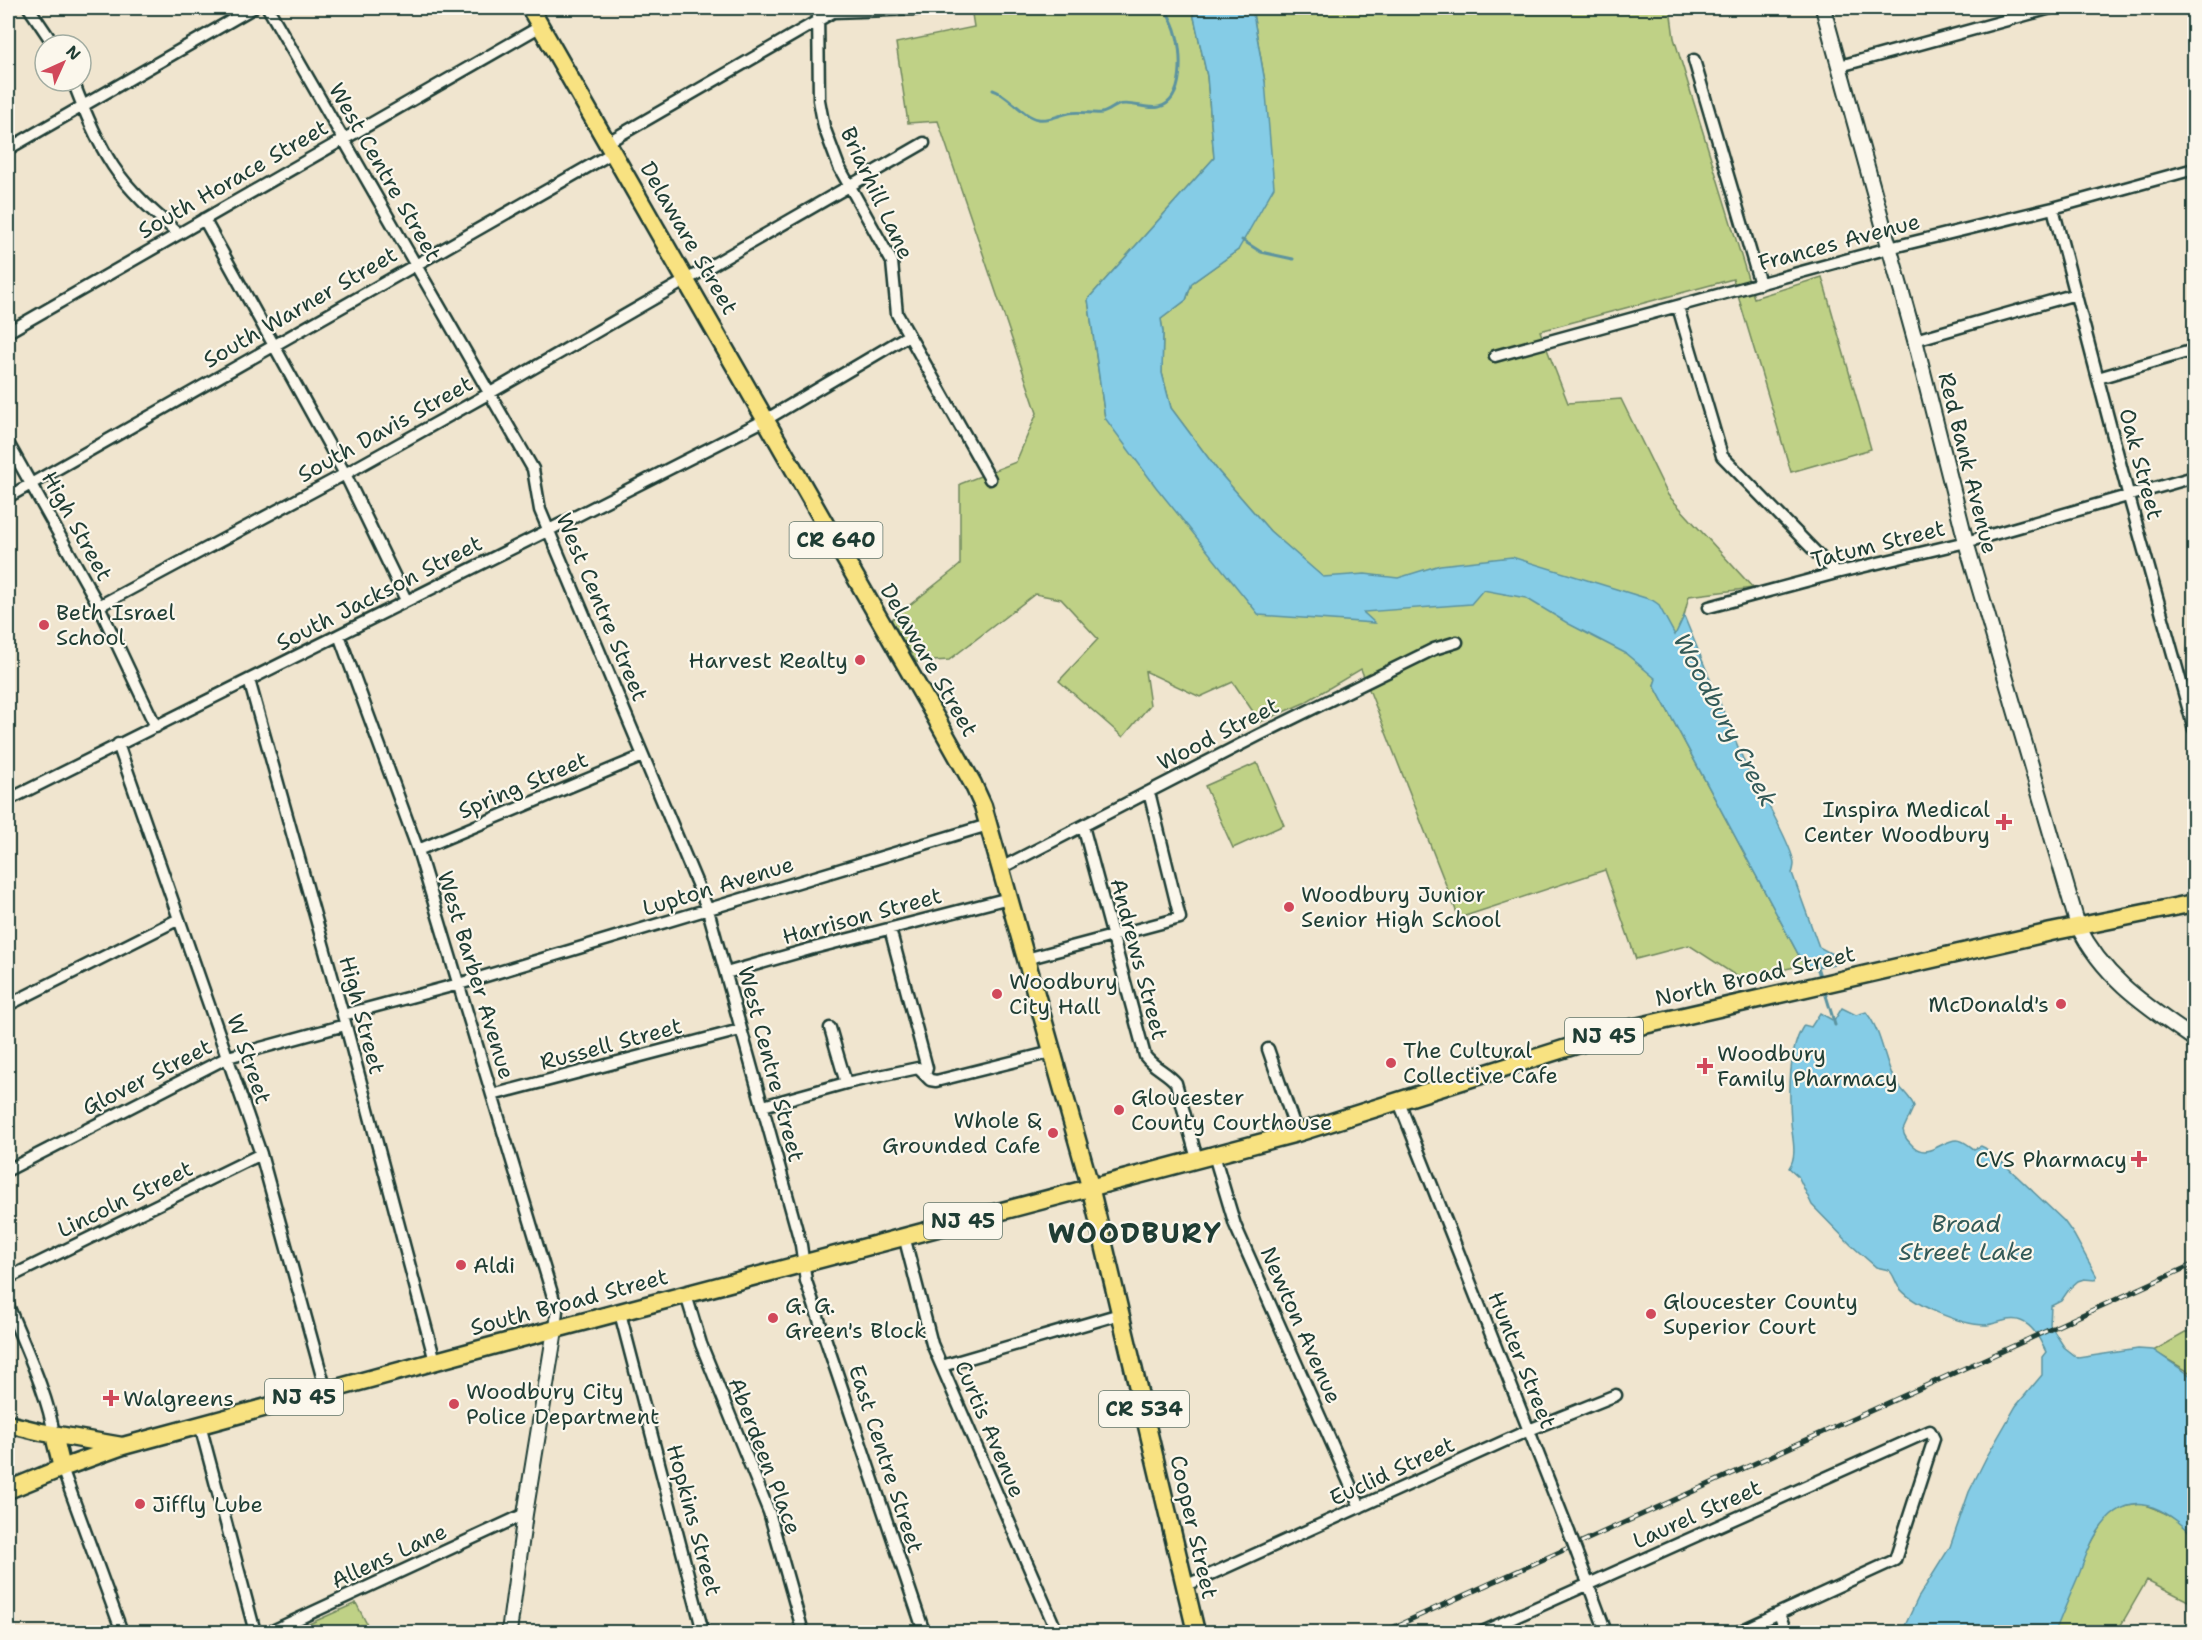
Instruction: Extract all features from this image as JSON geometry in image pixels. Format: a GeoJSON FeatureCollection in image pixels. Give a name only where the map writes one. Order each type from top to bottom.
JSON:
{"type":"FeatureCollection","features":[{"type":"Feature","properties":{"kind":"main road","name":"Delaware Street"},"geometry":{"type":"LineString","coordinates":[[530,8],[971,779],[988,825],[1010,898],[1090,1186]]}},
{"type":"Feature","properties":{"kind":"main road","name":"North Broad Street"},"geometry":{"type":"LineString","coordinates":[[1090,1186],[1297,1133],[1627,1029],[1848,977],[2194,903]]}},
{"type":"Feature","properties":{"kind":"main road","name":"South Broad Street"},"geometry":{"type":"LineString","coordinates":[[62,1468],[123,1446],[1090,1186]]}},
{"type":"Feature","properties":{"kind":"main road","name":"Cooper Street"},"geometry":{"type":"LineString","coordinates":[[1090,1186],[1196,1632]]}},
{"type":"Feature","properties":{"kind":"main road"},"geometry":{"type":"LineString","coordinates":[[8,1424],[54,1435],[123,1446]]}},
{"type":"Feature","properties":{"kind":"main road"},"geometry":{"type":"LineString","coordinates":[[54,1435],[62,1468]]}},
{"type":"Feature","properties":{"kind":"main road","name":"NJ 45"},"geometry":{"type":"LineString","coordinates":[[8,1490],[62,1468]]}},
{"type":"Feature","properties":{"kind":"street"},"geometry":{"type":"LineString","coordinates":[[29,8],[46,33]]}},
{"type":"Feature","properties":{"kind":"street"},"geometry":{"type":"LineString","coordinates":[[8,149],[253,8]]}},
{"type":"Feature","properties":{"kind":"street","name":"West Centre Street"},"geometry":{"type":"LineString","coordinates":[[268,8],[533,469],[540,510],[708,910],[801,1245],[803,1263]]}},
{"type":"Feature","properties":{"kind":"street","name":"Briarhill Lane"},"geometry":{"type":"LineString","coordinates":[[818,8],[817,61],[819,100],[824,127],[839,167],[892,262],[897,314],[990,479]]}},
{"type":"Feature","properties":{"kind":"street","name":"Red Bank Avenue"},"geometry":{"type":"LineString","coordinates":[[1823,8],[1915,340],[1965,542],[2078,926],[2089,948],[2116,981],[2194,1039]]}},
{"type":"Feature","properties":{"kind":"street"},"geometry":{"type":"LineString","coordinates":[[1839,66],[2051,8]]}},
{"type":"Feature","properties":{"kind":"street","name":"South Warner Street"},"geometry":{"type":"LineString","coordinates":[[8,497],[416,264],[833,12],[916,9]]}},
{"type":"Feature","properties":{"kind":"street","name":"South Horace Street"},"geometry":{"type":"LineString","coordinates":[[8,332],[342,138],[541,26]]}},
{"type":"Feature","properties":{"kind":"street"},"geometry":{"type":"LineString","coordinates":[[1694,60],[1760,284]]}},
{"type":"Feature","properties":{"kind":"street"},"geometry":{"type":"LineString","coordinates":[[77,93],[114,168],[158,216],[179,234]]}},
{"type":"Feature","properties":{"kind":"street","name":"South Davis Street"},"geometry":{"type":"LineString","coordinates":[[99,606],[490,393],[924,143]]}},
{"type":"Feature","properties":{"kind":"street","name":"Frances Avenue"},"geometry":{"type":"LineString","coordinates":[[1495,356],[1889,248],[2053,208],[2194,169]]}},
{"type":"Feature","properties":{"kind":"street","name":"Oak Street"},"geometry":{"type":"LineString","coordinates":[[2053,208],[2129,497],[2194,729]]}},
{"type":"Feature","properties":{"kind":"street"},"geometry":{"type":"LineString","coordinates":[[204,219],[345,474],[406,600]]}},
{"type":"Feature","properties":{"kind":"street"},"geometry":{"type":"LineString","coordinates":[[1915,340],[2076,294]]}},
{"type":"Feature","properties":{"kind":"street"},"geometry":{"type":"LineString","coordinates":[[1677,307],[1722,456],[1836,573]]}},
{"type":"Feature","properties":{"kind":"street","name":"South Jackson Street"},"geometry":{"type":"LineString","coordinates":[[8,800],[767,419],[909,335]]}},
{"type":"Feature","properties":{"kind":"street"},"geometry":{"type":"LineString","coordinates":[[2098,378],[2194,351]]}},
{"type":"Feature","properties":{"kind":"street","name":"High Street"},"geometry":{"type":"LineString","coordinates":[[8,442],[99,606],[156,727]]}},
{"type":"Feature","properties":{"kind":"street","name":"Tatum Street"},"geometry":{"type":"LineString","coordinates":[[1709,608],[1836,573],[1965,542],[2194,477]]}},
{"type":"Feature","properties":{"kind":"street","name":"West Barber Avenue"},"geometry":{"type":"LineString","coordinates":[[339,635],[418,850],[557,1310],[555,1330]]}},
{"type":"Feature","properties":{"kind":"street","name":"Wood Street"},"geometry":{"type":"LineString","coordinates":[[1000,868],[1259,735],[1424,654],[1457,642]]}},
{"type":"Feature","properties":{"kind":"street","name":"High Street"},"geometry":{"type":"LineString","coordinates":[[249,680],[344,1020],[435,1361]]}},
{"type":"Feature","properties":{"kind":"street","name":"W Street"},"geometry":{"type":"LineString","coordinates":[[118,744],[261,1154],[326,1391]]}},
{"type":"Feature","properties":{"kind":"street","name":"Spring Street"},"geometry":{"type":"LineString","coordinates":[[418,850],[643,756]]}},
{"type":"Feature","properties":{"kind":"street"},"geometry":{"type":"LineString","coordinates":[[1026,959],[1180,918],[1149,792]]}},
{"type":"Feature","properties":{"kind":"street","name":"Lupton Avenue"},"geometry":{"type":"LineString","coordinates":[[459,984],[988,825]]}},
{"type":"Feature","properties":{"kind":"street","name":"Andrews Street"},"geometry":{"type":"LineString","coordinates":[[1083,826],[1145,1056],[1151,1064],[1171,1076],[1176,1083],[1206,1157]]}},
{"type":"Feature","properties":{"kind":"street","name":"Harrison Street"},"geometry":{"type":"LineString","coordinates":[[726,973],[1010,898]]}},
{"type":"Feature","properties":{"kind":"street"},"geometry":{"type":"LineString","coordinates":[[8,1005],[179,919]]}},
{"type":"Feature","properties":{"kind":"street"},"geometry":{"type":"LineString","coordinates":[[890,929],[927,1068],[925,1075]]}},
{"type":"Feature","properties":{"kind":"street","name":"Glover Street"},"geometry":{"type":"LineString","coordinates":[[8,1170],[228,1057],[459,984]]}},
{"type":"Feature","properties":{"kind":"street"},"geometry":{"type":"LineString","coordinates":[[830,1028],[846,1083]]}},
{"type":"Feature","properties":{"kind":"street","name":"Russell Street"},"geometry":{"type":"LineString","coordinates":[[492,1095],[740,1030]]}},
{"type":"Feature","properties":{"kind":"street"},"geometry":{"type":"LineString","coordinates":[[1268,1049],[1297,1133]]}},
{"type":"Feature","properties":{"kind":"street"},"geometry":{"type":"LineString","coordinates":[[763,1106],[846,1083],[918,1068],[930,1080],[936,1081],[1052,1052]]}},
{"type":"Feature","properties":{"kind":"street","name":"Hunter Street"},"geometry":{"type":"LineString","coordinates":[[1399,1102],[1569,1532],[1606,1632]]}},
{"type":"Feature","properties":{"kind":"street","name":"Lincoln Street"},"geometry":{"type":"LineString","coordinates":[[8,1278],[261,1154]]}},
{"type":"Feature","properties":{"kind":"street","name":"Newton Avenue"},"geometry":{"type":"LineString","coordinates":[[1206,1157],[1360,1507]]}},
{"type":"Feature","properties":{"kind":"street","name":"Curtis Avenue"},"geometry":{"type":"LineString","coordinates":[[904,1236],[932,1344],[1057,1632]]}},
{"type":"Feature","properties":{"kind":"street","name":"East Centre Street"},"geometry":{"type":"LineString","coordinates":[[803,1263],[806,1281],[924,1632]]}},
{"type":"Feature","properties":{"kind":"street","name":"Aberdeen Place"},"geometry":{"type":"LineString","coordinates":[[686,1295],[709,1363],[769,1512],[803,1632]]}},
{"type":"Feature","properties":{"kind":"street"},"geometry":{"type":"LineString","coordinates":[[8,1305],[29,1356],[52,1422],[54,1435]]}},
{"type":"Feature","properties":{"kind":"street","name":"Hopkins Street"},"geometry":{"type":"LineString","coordinates":[[620,1313],[703,1632]]}},
{"type":"Feature","properties":{"kind":"street"},"geometry":{"type":"LineString","coordinates":[[942,1366],[1120,1314]]}},
{"type":"Feature","properties":{"kind":"street"},"geometry":{"type":"LineString","coordinates":[[507,1629],[555,1330]]}},
{"type":"Feature","properties":{"kind":"street","name":"Euclid Street"},"geometry":{"type":"LineString","coordinates":[[1185,1586],[1529,1430],[1616,1395]]}},
{"type":"Feature","properties":{"kind":"street"},"geometry":{"type":"LineString","coordinates":[[200,1425],[255,1632]]}},
{"type":"Feature","properties":{"kind":"street","name":"Laurel Street"},"geometry":{"type":"LineString","coordinates":[[1482,1632],[1586,1580],[1930,1431],[1934,1439],[1895,1560],[1779,1614]]}},
{"type":"Feature","properties":{"kind":"street"},"geometry":{"type":"LineString","coordinates":[[62,1468],[122,1632]]}},
{"type":"Feature","properties":{"kind":"street","name":"Allens Lane"},"geometry":{"type":"LineString","coordinates":[[270,1632],[525,1514]]}},
{"type":"Feature","properties":{"kind":"street"},"geometry":{"type":"LineString","coordinates":[[1738,1632],[1779,1614],[1786,1632]]}},
{"type":"Feature","properties":{"kind":"green space"},"geometry":{"type":"Polygon","coordinates":[[[971,8],[1192,8],[1207,76],[1214,158],[1088,299],[1105,418],[1374,623],[1270,531],[1218,471],[1171,408],[1162,373],[1161,319],[1186,300],[1192,283],[1238,250],[1265,82],[1252,8],[1670,8],[1674,38],[1754,298],[1822,277],[1871,449],[1791,472],[1733,279],[1540,331],[1568,403],[1621,399],[1668,495],[1753,588],[1689,596],[1684,616],[1654,685],[1804,965],[1741,979],[1689,945],[1636,959],[1605,870],[1459,918],[1361,669],[1304,703],[1260,722],[1233,682],[1200,697],[1145,671],[1150,705],[1123,737],[1059,681],[1098,639],[1061,599],[1035,594],[949,660],[916,662],[891,620],[960,565],[960,484],[1016,462],[1037,413],[938,121],[908,123],[896,43],[974,27],[971,8]]]}},
{"type":"Feature","properties":{"kind":"green space"},"geometry":{"type":"Polygon","coordinates":[[[1257,763],[1284,825],[1233,848],[1205,786],[1257,763]]]}},
{"type":"Feature","properties":{"kind":"green space"},"geometry":{"type":"Polygon","coordinates":[[[2194,1328],[2194,1375],[2153,1351],[2194,1328]]]}},
{"type":"Feature","properties":{"kind":"green space"},"geometry":{"type":"Polygon","coordinates":[[[2141,1504],[2172,1517],[2191,1534],[2196,1554],[2194,1604],[2147,1580],[2117,1632],[2054,1632],[2081,1565],[2099,1529],[2118,1509],[2141,1504]]]}},
{"type":"Feature","properties":{"kind":"green space"},"geometry":{"type":"Polygon","coordinates":[[[356,1603],[371,1632],[291,1632],[356,1603]]]}},
{"type":"Feature","properties":{"kind":"water"},"geometry":{"type":"Polygon","coordinates":[[[1192,8],[1252,8],[1265,82],[1274,187],[1238,250],[1192,283],[1186,300],[1161,319],[1162,373],[1171,408],[1218,471],[1270,531],[1323,577],[1365,574],[1398,578],[1440,565],[1512,557],[1652,600],[1658,604],[1675,635],[1684,616],[1748,771],[1767,802],[1788,845],[1794,864],[1792,873],[1819,947],[1834,955],[1836,964],[1817,967],[1804,965],[1654,685],[1656,679],[1625,653],[1569,624],[1526,598],[1483,590],[1471,604],[1363,612],[1375,623],[1259,615],[1156,487],[1105,418],[1088,299],[1214,158],[1207,76],[1192,8]]]}},
{"type":"Feature","properties":{"kind":"water","name":"Broad Street Lake"},"geometry":{"type":"Polygon","coordinates":[[[1842,1008],[1856,1015],[1866,1012],[1876,1028],[1890,1071],[1914,1106],[1903,1130],[1905,1137],[1913,1146],[1924,1151],[1957,1140],[1974,1149],[1981,1146],[1985,1148],[2064,1221],[2074,1235],[2097,1277],[2095,1280],[2078,1281],[2061,1301],[2051,1306],[2050,1325],[2064,1347],[2078,1358],[2138,1349],[2153,1350],[2194,1378],[2194,1536],[2168,1514],[2155,1508],[2142,1505],[2129,1506],[2117,1511],[2105,1522],[2094,1538],[2055,1632],[1902,1632],[1918,1598],[1950,1547],[1969,1492],[1986,1458],[2016,1406],[2042,1375],[2042,1357],[2046,1352],[2033,1330],[2021,1321],[2002,1321],[1989,1325],[1964,1322],[1938,1313],[1914,1300],[1898,1286],[1889,1270],[1876,1267],[1812,1205],[1798,1176],[1789,1168],[1794,1152],[1790,1085],[1795,1046],[1804,1025],[1811,1027],[1820,1013],[1834,1021],[1842,1008]]]}},
{"type":"Feature","properties":{"kind":"waterway"},"geometry":{"type":"LineString","coordinates":[[993,90],[999,92],[1026,114],[1038,119],[1050,119],[1073,112],[1102,113],[1123,104],[1159,107],[1173,96],[1180,75],[1178,41],[1165,8]]}},
{"type":"Feature","properties":{"kind":"waterway"},"geometry":{"type":"LineString","coordinates":[[1242,240],[1261,252],[1293,259]]}},
{"type":"Feature","properties":{"kind":"waterway","name":"Woodbury Creek"},"geometry":{"type":"LineString","coordinates":[[1817,967],[1821,979]]}},
{"type":"Feature","properties":{"kind":"waterway","name":"Woodbury Creek"},"geometry":{"type":"LineString","coordinates":[[1824,989],[1835,1025]]}},
{"type":"Feature","properties":{"kind":"railway"},"geometry":{"type":"LineString","coordinates":[[1383,1632],[2194,1264]]}},
{"type":"Feature","properties":{"kind":"place","name":"Beth Israel School"},"geometry":{"type":"Point","coordinates":[44,625]}},
{"type":"Feature","properties":{"kind":"place","name":"Harvest Realty"},"geometry":{"type":"Point","coordinates":[860,660]}},
{"type":"Feature","properties":{"kind":"place","name":"Inspira Medical Center Woodbury"},"geometry":{"type":"Point","coordinates":[2004,822]}},
{"type":"Feature","properties":{"kind":"place","name":"Woodbury Junior Senior High School"},"geometry":{"type":"Point","coordinates":[1289,907]}},
{"type":"Feature","properties":{"kind":"place","name":"Woodbury City Hall"},"geometry":{"type":"Point","coordinates":[997,994]}},
{"type":"Feature","properties":{"kind":"place","name":"McDonald's"},"geometry":{"type":"Point","coordinates":[2061,1004]}},
{"type":"Feature","properties":{"kind":"place","name":"The Cultural Collective Cafe"},"geometry":{"type":"Point","coordinates":[1391,1063]}},
{"type":"Feature","properties":{"kind":"place","name":"Woodbury Family Pharmacy"},"geometry":{"type":"Point","coordinates":[1705,1066]}},
{"type":"Feature","properties":{"kind":"place","name":"Gloucester County Courthouse"},"geometry":{"type":"Point","coordinates":[1119,1110]}},
{"type":"Feature","properties":{"kind":"place","name":"Whole & Grounded Cafe"},"geometry":{"type":"Point","coordinates":[1053,1133]}},
{"type":"Feature","properties":{"kind":"place","name":"CVS Pharmacy"},"geometry":{"type":"Point","coordinates":[2139,1159]}},
{"type":"Feature","properties":{"kind":"place","name":"Aldi"},"geometry":{"type":"Point","coordinates":[461,1265]}},
{"type":"Feature","properties":{"kind":"place","name":"Gloucester County Superior Court"},"geometry":{"type":"Point","coordinates":[1651,1314]}},
{"type":"Feature","properties":{"kind":"place","name":"G. G. Green's Block"},"geometry":{"type":"Point","coordinates":[773,1318]}},
{"type":"Feature","properties":{"kind":"place","name":"Walgreens"},"geometry":{"type":"Point","coordinates":[111,1398]}},
{"type":"Feature","properties":{"kind":"place","name":"Woodbury City Police Department"},"geometry":{"type":"Point","coordinates":[454,1404]}},
{"type":"Feature","properties":{"kind":"place","name":"Jiffly Lube"},"geometry":{"type":"Point","coordinates":[140,1504]}},
{"type":"Feature","properties":{"kind":"district","name":"WOODBURY"},"geometry":{"type":"Point","coordinates":[1135,1233]}}]}
